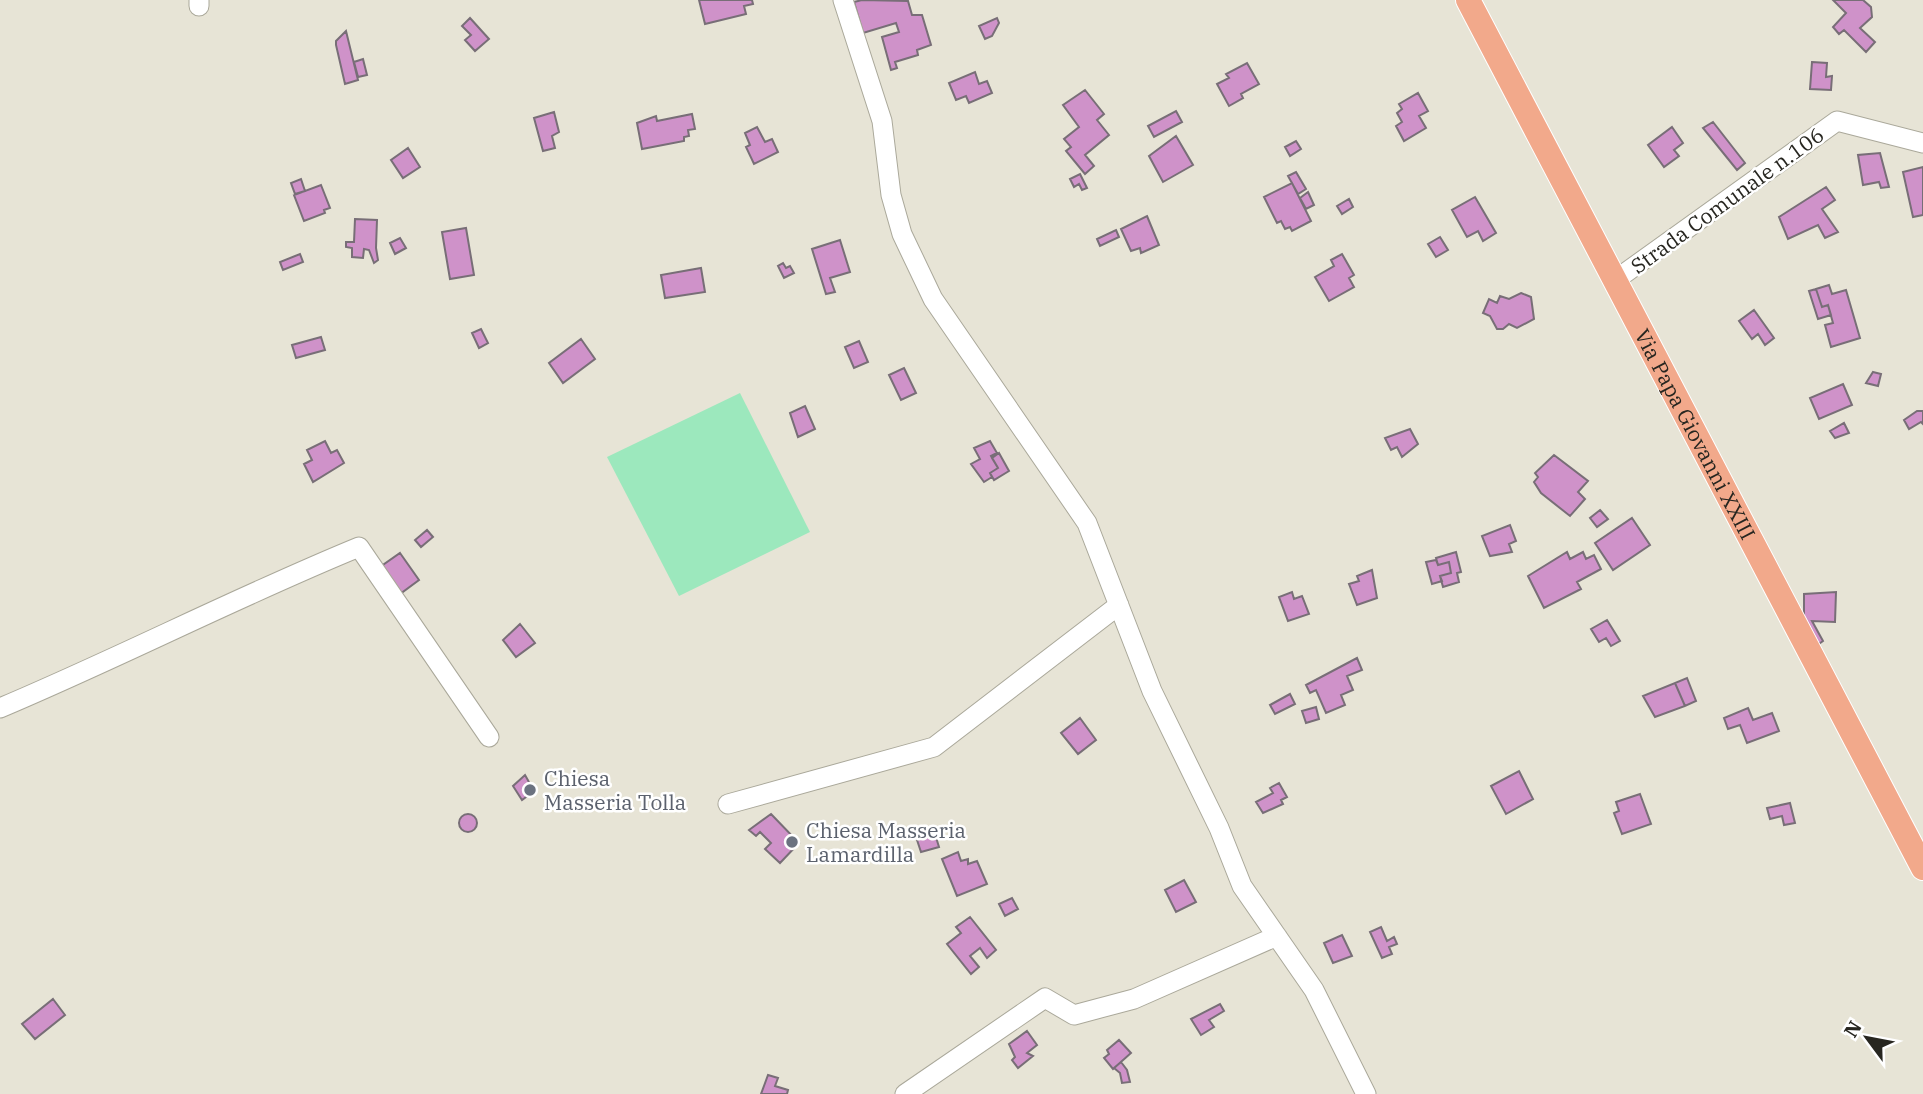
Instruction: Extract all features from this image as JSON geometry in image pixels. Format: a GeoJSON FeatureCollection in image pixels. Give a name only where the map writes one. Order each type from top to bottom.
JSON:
{"type":"FeatureCollection","features":[{"type":"Feature","properties":{"kind":"main road","name":"Via Papa Giovanni XXIII"},"geometry":{"type":"LineString","coordinates":[[1468,0],[1923,868]]}},
{"type":"Feature","properties":{"kind":"street"},"geometry":{"type":"LineString","coordinates":[[843,0],[882,121],[891,195],[902,234],[933,299],[1087,523],[1152,691],[1219,828],[1242,886],[1314,990],[1366,1094]]}},
{"type":"Feature","properties":{"kind":"street","name":"Strada Comunale n.106"},"geometry":{"type":"LineString","coordinates":[[1614,281],[1838,121],[1923,143]]}},
{"type":"Feature","properties":{"kind":"street"},"geometry":{"type":"LineString","coordinates":[[0,708],[105,664],[255,590],[359,547],[489,737]]}},
{"type":"Feature","properties":{"kind":"street"},"geometry":{"type":"LineString","coordinates":[[728,804],[934,747],[1119,605]]}},
{"type":"Feature","properties":{"kind":"street"},"geometry":{"type":"LineString","coordinates":[[905,1094],[1045,998],[1074,1015],[1134,999],[1277,936]]}},
{"type":"Feature","properties":{"kind":"green space"},"geometry":{"type":"Polygon","coordinates":[[[740,393],[810,532],[679,596],[607,457],[740,393]]]}},
{"type":"Feature","properties":{"kind":"building"},"geometry":{"type":"Polygon","coordinates":[[[699,0],[752,0],[753,4],[744,6],[746,14],[705,24],[699,0]]]}},
{"type":"Feature","properties":{"kind":"building"},"geometry":{"type":"Polygon","coordinates":[[[1833,0],[1863,0],[1871,7],[1872,17],[1860,28],[1875,42],[1866,52],[1844,30],[1839,34],[1833,27],[1846,13],[1833,0]]]}},
{"type":"Feature","properties":{"kind":"building"},"geometry":{"type":"Polygon","coordinates":[[[908,1],[912,15],[922,15],[931,45],[917,50],[918,55],[895,62],[897,68],[891,70],[882,37],[899,32],[896,23],[863,33],[854,2],[908,1]]]}},
{"type":"Feature","properties":{"kind":"building"},"geometry":{"type":"Polygon","coordinates":[[[470,18],[489,39],[475,51],[465,40],[471,35],[462,26],[470,18]]]}},
{"type":"Feature","properties":{"kind":"building"},"geometry":{"type":"Polygon","coordinates":[[[997,18],[999,23],[992,36],[985,39],[979,26],[997,18]]]}},
{"type":"Feature","properties":{"kind":"building"},"geometry":{"type":"Polygon","coordinates":[[[346,31],[358,80],[345,84],[336,41],[346,31]]]}},
{"type":"Feature","properties":{"kind":"building"},"geometry":{"type":"Polygon","coordinates":[[[363,59],[367,75],[358,77],[354,62],[363,59]]]}},
{"type":"Feature","properties":{"kind":"building"},"geometry":{"type":"Polygon","coordinates":[[[1812,62],[1827,63],[1826,77],[1832,76],[1831,90],[1810,89],[1812,62]]]}},
{"type":"Feature","properties":{"kind":"building"},"geometry":{"type":"Polygon","coordinates":[[[1247,63],[1259,84],[1241,94],[1243,98],[1229,106],[1217,84],[1229,78],[1226,74],[1247,63]]]}},
{"type":"Feature","properties":{"kind":"building"},"geometry":{"type":"Polygon","coordinates":[[[975,72],[979,84],[987,81],[992,93],[969,103],[966,96],[956,100],[949,83],[975,72]]]}},
{"type":"Feature","properties":{"kind":"building"},"geometry":{"type":"Polygon","coordinates":[[[1085,90],[1104,114],[1097,120],[1109,135],[1085,155],[1094,166],[1085,174],[1066,151],[1071,147],[1064,139],[1079,127],[1063,105],[1085,90]]]}},
{"type":"Feature","properties":{"kind":"building"},"geometry":{"type":"Polygon","coordinates":[[[1418,93],[1428,111],[1419,116],[1426,128],[1404,141],[1396,126],[1402,122],[1397,113],[1402,109],[1399,104],[1418,93]]]}},
{"type":"Feature","properties":{"kind":"building"},"geometry":{"type":"Polygon","coordinates":[[[1176,111],[1182,122],[1154,137],[1148,126],[1176,111]]]}},
{"type":"Feature","properties":{"kind":"building"},"geometry":{"type":"Polygon","coordinates":[[[554,112],[559,132],[552,136],[555,148],[543,151],[534,118],[554,112]]]}},
{"type":"Feature","properties":{"kind":"building"},"geometry":{"type":"Polygon","coordinates":[[[692,114],[695,129],[688,130],[689,136],[684,137],[684,141],[642,149],[637,123],[656,116],[657,121],[692,114]]]}},
{"type":"Feature","properties":{"kind":"building"},"geometry":{"type":"Polygon","coordinates":[[[1713,122],[1745,163],[1737,170],[1703,128],[1713,122]]]}},
{"type":"Feature","properties":{"kind":"building"},"geometry":{"type":"Polygon","coordinates":[[[757,127],[765,142],[772,139],[778,152],[754,164],[746,147],[750,145],[745,133],[757,127]]]}},
{"type":"Feature","properties":{"kind":"building"},"geometry":{"type":"Polygon","coordinates":[[[1672,127],[1683,143],[1674,150],[1679,156],[1664,167],[1648,145],[1672,127]]]}},
{"type":"Feature","properties":{"kind":"building"},"geometry":{"type":"Polygon","coordinates":[[[1176,136],[1193,165],[1163,182],[1149,156],[1176,136]]]}},
{"type":"Feature","properties":{"kind":"building"},"geometry":{"type":"Polygon","coordinates":[[[1296,141],[1301,149],[1290,156],[1285,147],[1296,141]]]}},
{"type":"Feature","properties":{"kind":"building"},"geometry":{"type":"Polygon","coordinates":[[[408,148],[420,167],[403,178],[391,160],[408,148]]]}},
{"type":"Feature","properties":{"kind":"building"},"geometry":{"type":"Polygon","coordinates":[[[1880,153],[1889,187],[1881,188],[1879,182],[1863,185],[1858,155],[1880,153]]]}},
{"type":"Feature","properties":{"kind":"building"},"geometry":{"type":"Polygon","coordinates":[[[1923,167],[1923,215],[1913,217],[1903,172],[1923,167]]]}},
{"type":"Feature","properties":{"kind":"building"},"geometry":{"type":"Polygon","coordinates":[[[1296,172],[1306,189],[1298,194],[1288,176],[1296,172]]]}},
{"type":"Feature","properties":{"kind":"building"},"geometry":{"type":"Polygon","coordinates":[[[1080,174],[1087,188],[1082,190],[1079,184],[1074,187],[1070,179],[1080,174]]]}},
{"type":"Feature","properties":{"kind":"building"},"geometry":{"type":"Polygon","coordinates":[[[301,179],[305,191],[295,194],[291,183],[301,179]]]}},
{"type":"Feature","properties":{"kind":"building"},"geometry":{"type":"Polygon","coordinates":[[[1292,183],[1311,221],[1292,231],[1290,227],[1285,229],[1281,221],[1277,223],[1264,197],[1292,183]]]}},
{"type":"Feature","properties":{"kind":"building"},"geometry":{"type":"Polygon","coordinates":[[[321,185],[330,208],[324,210],[325,213],[304,221],[294,195],[321,185]]]}},
{"type":"Feature","properties":{"kind":"building"},"geometry":{"type":"Polygon","coordinates":[[[1826,187],[1835,200],[1822,209],[1838,232],[1825,238],[1818,225],[1788,239],[1779,217],[1826,187]]]}},
{"type":"Feature","properties":{"kind":"building"},"geometry":{"type":"Polygon","coordinates":[[[1308,192],[1314,205],[1306,209],[1300,198],[1308,192]]]}},
{"type":"Feature","properties":{"kind":"building"},"geometry":{"type":"Polygon","coordinates":[[[1475,197],[1496,233],[1483,241],[1478,231],[1467,237],[1452,210],[1475,197]]]}},
{"type":"Feature","properties":{"kind":"building"},"geometry":{"type":"Polygon","coordinates":[[[1349,199],[1353,207],[1342,214],[1337,206],[1349,199]]]}},
{"type":"Feature","properties":{"kind":"building"},"geometry":{"type":"Polygon","coordinates":[[[1147,216],[1159,245],[1141,253],[1140,248],[1131,251],[1121,229],[1147,216]]]}},
{"type":"Feature","properties":{"kind":"building"},"geometry":{"type":"Polygon","coordinates":[[[355,219],[377,220],[378,260],[374,263],[369,250],[364,249],[363,258],[352,257],[352,248],[346,247],[346,242],[354,242],[355,219]]]}},
{"type":"Feature","properties":{"kind":"building"},"geometry":{"type":"Polygon","coordinates":[[[466,228],[474,275],[450,279],[442,232],[466,228]]]}},
{"type":"Feature","properties":{"kind":"building"},"geometry":{"type":"Polygon","coordinates":[[[1116,230],[1119,237],[1100,246],[1097,239],[1116,230]]]}},
{"type":"Feature","properties":{"kind":"building"},"geometry":{"type":"Polygon","coordinates":[[[1440,237],[1448,250],[1436,257],[1428,244],[1440,237]]]}},
{"type":"Feature","properties":{"kind":"building"},"geometry":{"type":"Polygon","coordinates":[[[400,238],[406,248],[395,254],[390,243],[400,238]]]}},
{"type":"Feature","properties":{"kind":"building"},"geometry":{"type":"Polygon","coordinates":[[[840,240],[850,272],[830,278],[835,292],[826,294],[812,249],[840,240]]]}},
{"type":"Feature","properties":{"kind":"building"},"geometry":{"type":"Polygon","coordinates":[[[300,254],[303,262],[283,270],[280,262],[300,254]]]}},
{"type":"Feature","properties":{"kind":"building"},"geometry":{"type":"Polygon","coordinates":[[[1342,254],[1354,275],[1349,278],[1354,287],[1329,301],[1315,277],[1334,266],[1331,260],[1342,254]]]}},
{"type":"Feature","properties":{"kind":"building"},"geometry":{"type":"Polygon","coordinates":[[[783,263],[786,268],[790,266],[794,273],[784,278],[778,266],[783,263]]]}},
{"type":"Feature","properties":{"kind":"building"},"geometry":{"type":"Polygon","coordinates":[[[701,268],[705,292],[665,298],[661,275],[701,268]]]}},
{"type":"Feature","properties":{"kind":"building"},"geometry":{"type":"Polygon","coordinates":[[[1829,285],[1832,294],[1846,290],[1860,338],[1831,347],[1825,325],[1833,323],[1828,305],[1822,307],[1816,289],[1829,285]]]}},
{"type":"Feature","properties":{"kind":"building"},"geometry":{"type":"Polygon","coordinates":[[[1816,289],[1822,307],[1828,305],[1831,315],[1818,319],[1809,291],[1816,289]]]}},
{"type":"Feature","properties":{"kind":"building"},"geometry":{"type":"Polygon","coordinates":[[[1521,293],[1531,297],[1534,319],[1517,328],[1509,324],[1503,329],[1497,329],[1490,316],[1483,313],[1489,299],[1497,303],[1500,296],[1509,299],[1521,293]]]}},
{"type":"Feature","properties":{"kind":"building"},"geometry":{"type":"Polygon","coordinates":[[[1754,310],[1774,338],[1765,345],[1758,334],[1752,339],[1739,321],[1754,310]]]}},
{"type":"Feature","properties":{"kind":"building"},"geometry":{"type":"Polygon","coordinates":[[[481,329],[488,343],[479,348],[472,333],[481,329]]]}},
{"type":"Feature","properties":{"kind":"building"},"geometry":{"type":"Polygon","coordinates":[[[321,337],[325,350],[296,358],[292,345],[321,337]]]}},
{"type":"Feature","properties":{"kind":"building"},"geometry":{"type":"Polygon","coordinates":[[[581,339],[595,359],[563,383],[549,363],[581,339]]]}},
{"type":"Feature","properties":{"kind":"building"},"geometry":{"type":"Polygon","coordinates":[[[859,341],[868,362],[854,368],[845,347],[859,341]]]}},
{"type":"Feature","properties":{"kind":"building"},"geometry":{"type":"Polygon","coordinates":[[[904,368],[916,393],[901,400],[889,375],[904,368]]]}},
{"type":"Feature","properties":{"kind":"building"},"geometry":{"type":"Polygon","coordinates":[[[1873,372],[1881,374],[1878,386],[1866,383],[1873,372]]]}},
{"type":"Feature","properties":{"kind":"building"},"geometry":{"type":"Polygon","coordinates":[[[1843,384],[1852,405],[1819,419],[1810,398],[1843,384]]]}},
{"type":"Feature","properties":{"kind":"building"},"geometry":{"type":"Polygon","coordinates":[[[805,406],[815,429],[798,437],[790,413],[805,406]]]}},
{"type":"Feature","properties":{"kind":"building"},"geometry":{"type":"Polygon","coordinates":[[[1917,411],[1923,411],[1923,424],[1921,422],[1909,429],[1904,420],[1917,411]]]}},
{"type":"Feature","properties":{"kind":"building"},"geometry":{"type":"Polygon","coordinates":[[[1844,423],[1849,433],[1835,438],[1830,431],[1844,423]]]}},
{"type":"Feature","properties":{"kind":"building"},"geometry":{"type":"Polygon","coordinates":[[[1410,429],[1418,444],[1402,457],[1397,447],[1391,450],[1385,438],[1410,429]]]}},
{"type":"Feature","properties":{"kind":"building"},"geometry":{"type":"Polygon","coordinates":[[[325,441],[331,453],[337,450],[344,463],[313,482],[304,464],[312,460],[307,450],[325,441]]]}},
{"type":"Feature","properties":{"kind":"building"},"geometry":{"type":"Polygon","coordinates":[[[990,441],[997,453],[991,456],[998,468],[990,473],[992,477],[984,482],[971,464],[980,459],[974,448],[990,441]]]}},
{"type":"Feature","properties":{"kind":"building"},"geometry":{"type":"Polygon","coordinates":[[[999,453],[1009,471],[994,480],[990,473],[998,468],[992,458],[999,453]]]}},
{"type":"Feature","properties":{"kind":"building"},"geometry":{"type":"Polygon","coordinates":[[[1554,455],[1588,481],[1578,492],[1585,499],[1570,516],[1541,493],[1534,482],[1538,477],[1535,473],[1554,455]]]}},
{"type":"Feature","properties":{"kind":"building"},"geometry":{"type":"Polygon","coordinates":[[[1600,510],[1608,519],[1597,527],[1590,518],[1600,510]]]}},
{"type":"Feature","properties":{"kind":"building"},"geometry":{"type":"Polygon","coordinates":[[[1632,518],[1650,545],[1613,570],[1595,543],[1632,518]]]}},
{"type":"Feature","properties":{"kind":"building"},"geometry":{"type":"Polygon","coordinates":[[[1510,525],[1516,541],[1509,544],[1512,552],[1490,556],[1482,536],[1510,525]]]}},
{"type":"Feature","properties":{"kind":"building"},"geometry":{"type":"Polygon","coordinates":[[[427,530],[433,537],[421,547],[415,540],[427,530]]]}},
{"type":"Feature","properties":{"kind":"building"},"geometry":{"type":"Polygon","coordinates":[[[1456,552],[1461,572],[1457,573],[1459,582],[1443,587],[1440,576],[1451,573],[1449,562],[1438,565],[1436,558],[1456,552]]]}},
{"type":"Feature","properties":{"kind":"building"},"geometry":{"type":"Polygon","coordinates":[[[1567,552],[1570,559],[1583,552],[1586,559],[1594,555],[1601,569],[1577,582],[1581,589],[1544,608],[1528,576],[1567,552]]]}},
{"type":"Feature","properties":{"kind":"building"},"geometry":{"type":"Polygon","coordinates":[[[400,553],[419,580],[400,594],[380,567],[400,553]]]}},
{"type":"Feature","properties":{"kind":"building"},"geometry":{"type":"Polygon","coordinates":[[[1436,560],[1438,565],[1449,562],[1451,573],[1440,576],[1442,581],[1432,584],[1426,562],[1436,560]]]}},
{"type":"Feature","properties":{"kind":"building"},"geometry":{"type":"Polygon","coordinates":[[[1372,570],[1377,598],[1357,605],[1349,584],[1359,581],[1357,576],[1372,570]]]}},
{"type":"Feature","properties":{"kind":"building"},"geometry":{"type":"Polygon","coordinates":[[[1292,592],[1294,599],[1302,596],[1309,614],[1288,621],[1279,597],[1292,592]]]}},
{"type":"Feature","properties":{"kind":"building"},"geometry":{"type":"Polygon","coordinates":[[[1836,592],[1835,622],[1812,621],[1823,641],[1816,646],[1804,622],[1804,594],[1836,592]]]}},
{"type":"Feature","properties":{"kind":"building"},"geometry":{"type":"Polygon","coordinates":[[[1607,620],[1620,641],[1611,646],[1606,638],[1599,642],[1591,629],[1607,620]]]}},
{"type":"Feature","properties":{"kind":"building"},"geometry":{"type":"Polygon","coordinates":[[[520,624],[535,643],[516,657],[503,640],[520,624]]]}},
{"type":"Feature","properties":{"kind":"building"},"geometry":{"type":"Polygon","coordinates":[[[1357,658],[1362,670],[1347,676],[1353,690],[1341,695],[1345,705],[1326,713],[1316,690],[1310,693],[1306,685],[1357,658]]]}},
{"type":"Feature","properties":{"kind":"building"},"geometry":{"type":"Polygon","coordinates":[[[1687,678],[1696,701],[1685,706],[1675,683],[1687,678]]]}},
{"type":"Feature","properties":{"kind":"building"},"geometry":{"type":"Polygon","coordinates":[[[1675,683],[1685,706],[1655,717],[1643,696],[1675,683]]]}},
{"type":"Feature","properties":{"kind":"building"},"geometry":{"type":"Polygon","coordinates":[[[1290,694],[1295,704],[1275,714],[1270,705],[1290,694]]]}},
{"type":"Feature","properties":{"kind":"building"},"geometry":{"type":"Polygon","coordinates":[[[1316,707],[1319,719],[1306,723],[1302,711],[1316,707]]]}},
{"type":"Feature","properties":{"kind":"building"},"geometry":{"type":"Polygon","coordinates":[[[1748,708],[1753,720],[1772,713],[1779,731],[1747,743],[1740,725],[1728,729],[1724,718],[1748,708]]]}},
{"type":"Feature","properties":{"kind":"building"},"geometry":{"type":"Polygon","coordinates":[[[1080,718],[1096,740],[1078,754],[1061,733],[1080,718]]]}},
{"type":"Feature","properties":{"kind":"building"},"geometry":{"type":"Polygon","coordinates":[[[1519,771],[1533,799],[1506,814],[1491,786],[1519,771]]]}},
{"type":"Feature","properties":{"kind":"building"},"geometry":{"type":"Polygon","coordinates":[[[525,775],[534,791],[522,800],[513,786],[525,775]]]}},
{"type":"Feature","properties":{"kind":"building"},"geometry":{"type":"Polygon","coordinates":[[[1279,783],[1287,797],[1281,800],[1283,804],[1263,813],[1256,802],[1273,793],[1270,788],[1279,783]]]}},
{"type":"Feature","properties":{"kind":"building"},"geometry":{"type":"Polygon","coordinates":[[[1640,794],[1651,824],[1622,834],[1614,813],[1619,811],[1616,802],[1640,794]]]}},
{"type":"Feature","properties":{"kind":"building"},"geometry":{"type":"Polygon","coordinates":[[[1790,803],[1795,823],[1784,825],[1782,816],[1770,819],[1767,808],[1790,803]]]}},
{"type":"Feature","properties":{"kind":"building"},"geometry":{"type":"Polygon","coordinates":[[[468,814],[474,817],[477,823],[474,829],[468,832],[462,829],[459,823],[462,817],[468,814]]]}},
{"type":"Feature","properties":{"kind":"building"},"geometry":{"type":"Polygon","coordinates":[[[771,814],[799,843],[780,863],[765,849],[771,843],[760,832],[756,836],[749,830],[771,814]]]}},
{"type":"Feature","properties":{"kind":"building"},"geometry":{"type":"Polygon","coordinates":[[[935,834],[939,847],[921,852],[917,840],[935,834]]]}},
{"type":"Feature","properties":{"kind":"building"},"geometry":{"type":"Polygon","coordinates":[[[958,852],[961,861],[968,859],[968,864],[977,861],[987,884],[957,896],[942,859],[958,852]]]}},
{"type":"Feature","properties":{"kind":"building"},"geometry":{"type":"Polygon","coordinates":[[[1184,880],[1196,902],[1176,912],[1165,890],[1184,880]]]}},
{"type":"Feature","properties":{"kind":"building"},"geometry":{"type":"Polygon","coordinates":[[[1012,898],[1018,909],[1005,916],[999,904],[1012,898]]]}},
{"type":"Feature","properties":{"kind":"building"},"geometry":{"type":"Polygon","coordinates":[[[970,917],[996,950],[987,958],[980,948],[970,956],[979,967],[971,974],[947,944],[961,933],[956,927],[970,917]]]}},
{"type":"Feature","properties":{"kind":"building"},"geometry":{"type":"Polygon","coordinates":[[[1381,927],[1387,941],[1394,937],[1397,944],[1389,947],[1392,954],[1382,958],[1370,932],[1381,927]]]}},
{"type":"Feature","properties":{"kind":"building"},"geometry":{"type":"Polygon","coordinates":[[[1342,935],[1352,956],[1333,963],[1324,943],[1342,935]]]}},
{"type":"Feature","properties":{"kind":"building"},"geometry":{"type":"Polygon","coordinates":[[[53,999],[65,1015],[35,1039],[22,1024],[53,999]]]}},
{"type":"Feature","properties":{"kind":"building"},"geometry":{"type":"Polygon","coordinates":[[[1220,1004],[1224,1011],[1209,1020],[1214,1027],[1201,1035],[1191,1019],[1220,1004]]]}},
{"type":"Feature","properties":{"kind":"building"},"geometry":{"type":"Polygon","coordinates":[[[1027,1031],[1037,1045],[1027,1053],[1033,1056],[1018,1068],[1012,1060],[1015,1057],[1009,1044],[1027,1031]]]}},
{"type":"Feature","properties":{"kind":"building"},"geometry":{"type":"Polygon","coordinates":[[[1119,1040],[1131,1053],[1113,1069],[1104,1058],[1109,1054],[1107,1050],[1119,1040]]]}},
{"type":"Feature","properties":{"kind":"building"},"geometry":{"type":"Polygon","coordinates":[[[1121,1062],[1127,1070],[1130,1082],[1122,1083],[1120,1073],[1114,1068],[1121,1062]]]}},
{"type":"Feature","properties":{"kind":"building"},"geometry":{"type":"Polygon","coordinates":[[[768,1075],[778,1078],[775,1086],[788,1090],[787,1094],[761,1094],[768,1075]]]}},
{"type":"Feature","properties":{"kind":"place","name":"Chiesa Masseria Tolla"},"geometry":{"type":"Point","coordinates":[530,790]}},
{"type":"Feature","properties":{"kind":"place","name":"Chiesa Masseria Lamardilla"},"geometry":{"type":"Point","coordinates":[792,842]}}]}
